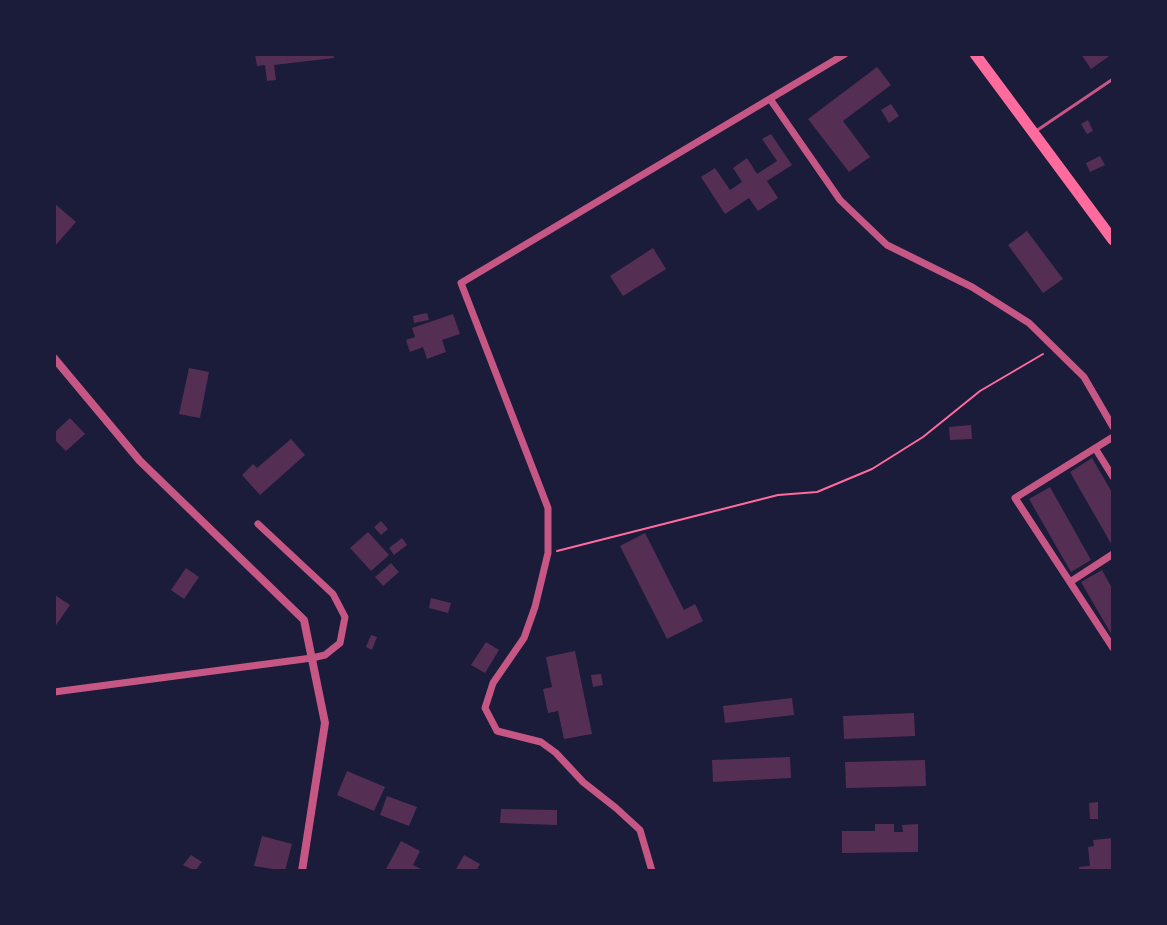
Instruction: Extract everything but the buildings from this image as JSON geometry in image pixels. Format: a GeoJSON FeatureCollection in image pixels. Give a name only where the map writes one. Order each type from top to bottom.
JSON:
{"type":"FeatureCollection","features":[{"type":"Feature","properties":{"kind":"highway"},"geometry":{"type":"LineString","coordinates":[[975,54],[1113,240]]}},
{"type":"Feature","properties":{"kind":"street"},"geometry":{"type":"LineString","coordinates":[[652,871],[640,830],[541,742],[497,731],[485,708],[493,683],[524,638],[535,607],[548,553],[548,508],[461,283],[845,54]]}},
{"type":"Feature","properties":{"kind":"street"},"geometry":{"type":"LineString","coordinates":[[770,99],[840,200],[887,245],[972,287],[1029,323],[1084,377],[1113,427]]}},
{"type":"Feature","properties":{"kind":"street"},"geometry":{"type":"LineString","coordinates":[[54,358],[140,461],[304,620],[325,723],[302,871]]}},
{"type":"Feature","properties":{"kind":"street"},"geometry":{"type":"LineString","coordinates":[[1113,437],[1015,498],[1113,648]]}},
{"type":"Feature","properties":{"kind":"street"},"geometry":{"type":"LineString","coordinates":[[1095,448],[1113,477]]}},
{"type":"Feature","properties":{"kind":"street"},"geometry":{"type":"LineString","coordinates":[[54,692],[312,658],[325,655],[340,643],[345,617],[333,594],[258,524]]}},
{"type":"Feature","properties":{"kind":"street"},"geometry":{"type":"LineString","coordinates":[[1070,582],[1113,554]]}},
{"type":"Feature","properties":{"kind":"lane"},"geometry":{"type":"LineString","coordinates":[[1033,133],[1113,79]]}},
{"type":"Feature","properties":{"kind":"path"},"geometry":{"type":"LineString","coordinates":[[548,553],[778,495],[817,492],[872,469],[923,437],[980,391],[1054,347]]}}]}
